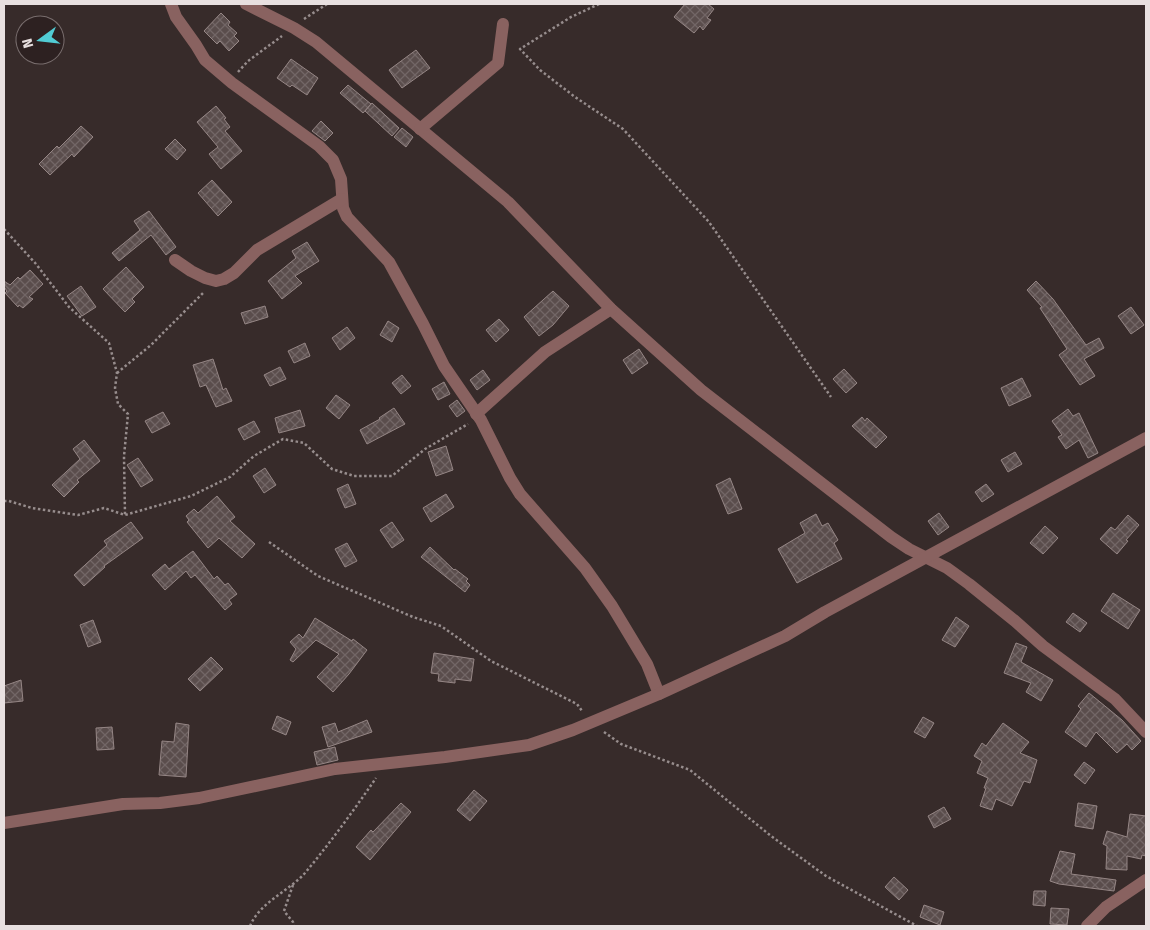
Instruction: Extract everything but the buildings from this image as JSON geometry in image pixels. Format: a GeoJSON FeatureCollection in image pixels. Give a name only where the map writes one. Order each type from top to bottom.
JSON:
{"type":"FeatureCollection","features":[{"type":"Feature","properties":{"kind":"street"},"geometry":{"type":"LineString","coordinates":[[171,4],[176,17],[205,60],[320,146],[333,160],[340,178],[343,208],[347,217],[390,262],[444,366],[478,417],[510,478],[520,494],[585,568],[612,606],[647,664],[659,694]]}},
{"type":"Feature","properties":{"kind":"street"},"geometry":{"type":"LineString","coordinates":[[246,4],[294,28],[316,42],[508,202],[611,308],[701,390],[891,537],[909,549],[947,568],[969,584],[1043,646],[1115,699],[1146,732]]}},
{"type":"Feature","properties":{"kind":"street"},"geometry":{"type":"LineString","coordinates":[[420,130],[498,63],[504,24]]}},
{"type":"Feature","properties":{"kind":"street"},"geometry":{"type":"LineString","coordinates":[[175,260],[205,278],[216,281],[224,279],[234,273],[257,250],[342,199]]}},
{"type":"Feature","properties":{"kind":"street"},"geometry":{"type":"LineString","coordinates":[[478,417],[545,352],[611,308]]}},
{"type":"Feature","properties":{"kind":"street"},"geometry":{"type":"LineString","coordinates":[[4,823],[123,804],[160,803],[199,798],[335,769],[496,751],[529,745],[573,730],[659,694],[785,636],[825,612],[1146,438]]}},
{"type":"Feature","properties":{"kind":"street"},"geometry":{"type":"LineString","coordinates":[[1087,926],[1106,907],[1146,880]]}},
{"type":"Feature","properties":{"kind":"path"},"geometry":{"type":"LineString","coordinates":[[230,80],[248,61],[326,4]]}},
{"type":"Feature","properties":{"kind":"path"},"geometry":{"type":"LineString","coordinates":[[599,4],[571,16],[520,49],[540,70],[575,97],[623,129],[709,222],[831,397]]}},
{"type":"Feature","properties":{"kind":"path"},"geometry":{"type":"LineString","coordinates":[[4,229],[36,264],[69,307],[109,343],[118,372],[114,388],[118,404],[128,414],[124,456],[125,515]]}},
{"type":"Feature","properties":{"kind":"path"},"geometry":{"type":"LineString","coordinates":[[118,372],[151,345],[216,281]]}},
{"type":"Feature","properties":{"kind":"path"},"geometry":{"type":"LineString","coordinates":[[4,501],[32,508],[78,515],[104,508],[125,515],[191,496],[230,477],[254,456],[283,439],[304,443],[332,469],[354,476],[392,476],[425,449],[478,417]]}},
{"type":"Feature","properties":{"kind":"path"},"geometry":{"type":"LineString","coordinates":[[250,926],[253,919],[267,904],[304,874],[378,775],[379,764]]}},
{"type":"Feature","properties":{"kind":"path"},"geometry":{"type":"LineString","coordinates":[[294,883],[284,911],[294,926]]}}]}
